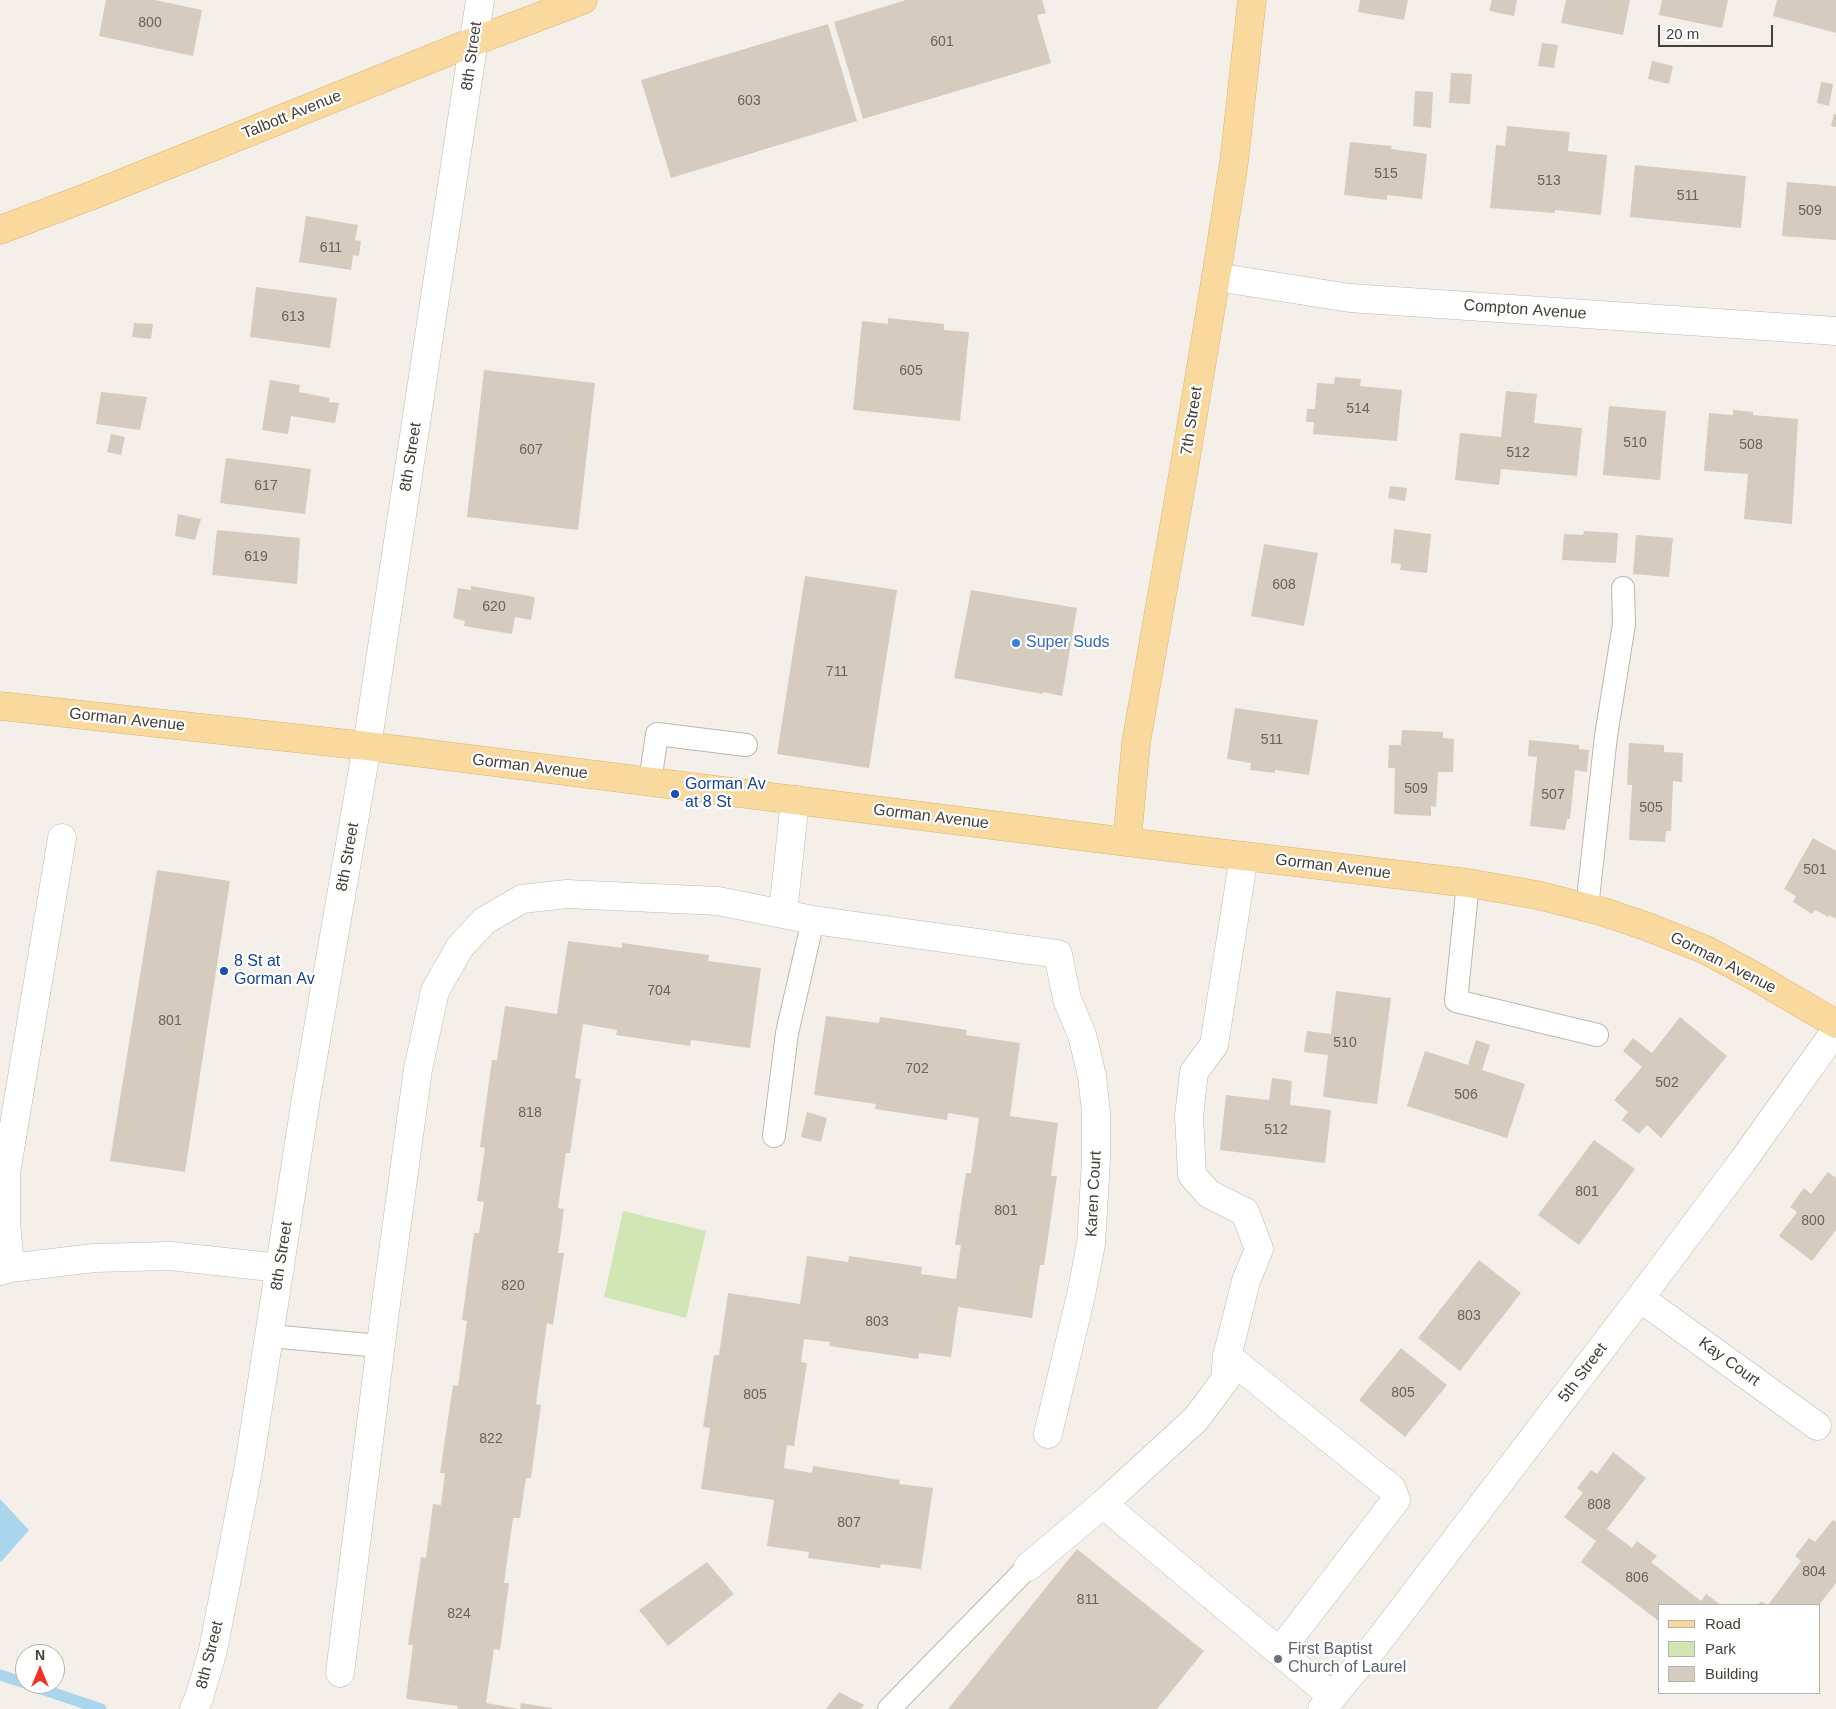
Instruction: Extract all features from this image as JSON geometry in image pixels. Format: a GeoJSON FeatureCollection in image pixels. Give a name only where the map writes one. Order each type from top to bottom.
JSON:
{"type":"FeatureCollection","features":[{"type":"Feature","properties":{"kind":"main road","name":"Talbott Avenue"},"geometry":{"type":"LineString","coordinates":[[0,230],[94,195],[583,0]]}},
{"type":"Feature","properties":{"kind":"main road","name":"7th Street"},"geometry":{"type":"LineString","coordinates":[[1127,842],[1136,743],[1184,469],[1234,162],[1252,0]]}},
{"type":"Feature","properties":{"kind":"main road","name":"Gorman Avenue"},"geometry":{"type":"LineString","coordinates":[[0,706],[367,746],[1468,883],[1587,908],[1648,927],[1706,950],[1836,1024]]}},
{"type":"Feature","properties":{"kind":"street","name":"8th Street"},"geometry":{"type":"LineString","coordinates":[[196,1704],[213,1650],[228,1579],[270,1336],[306,1098],[367,746],[480,0]]}},
{"type":"Feature","properties":{"kind":"street","name":"Compton Avenue"},"geometry":{"type":"LineString","coordinates":[[1216,276],[1350,298],[1836,331]]}},
{"type":"Feature","properties":{"kind":"street"},"geometry":{"type":"LineString","coordinates":[[783,913],[795,800]]}},
{"type":"Feature","properties":{"kind":"street"},"geometry":{"type":"LineString","coordinates":[[62,838],[6,1173],[5,1269],[94,1258],[170,1256],[280,1268]]}},
{"type":"Feature","properties":{"kind":"street"},"geometry":{"type":"LineString","coordinates":[[1028,1567],[1103,1504],[1196,1419],[1225,1380],[1227,1356],[1246,1281],[1259,1249],[1245,1212],[1209,1194],[1192,1175],[1189,1116],[1194,1072],[1214,1045],[1244,856]]}},
{"type":"Feature","properties":{"kind":"street"},"geometry":{"type":"LineString","coordinates":[[340,1673],[380,1346],[418,1068],[435,991],[460,947],[484,921],[522,899],[567,894],[718,901],[813,920]]}},
{"type":"Feature","properties":{"kind":"street","name":"Karen Court"},"geometry":{"type":"LineString","coordinates":[[813,920],[1058,954],[1067,999],[1082,1035],[1092,1076],[1096,1112],[1096,1161],[1091,1244],[1081,1295],[1048,1434]]}},
{"type":"Feature","properties":{"kind":"street","name":"5th Street"},"geometry":{"type":"LineString","coordinates":[[1327,1703],[1374,1647],[1640,1298],[1742,1162],[1836,1030]]}},
{"type":"Feature","properties":{"kind":"street","name":"Kay Court"},"geometry":{"type":"LineString","coordinates":[[1640,1298],[1817,1426]]}},
{"type":"Feature","properties":{"kind":"street"},"geometry":{"type":"LineString","coordinates":[[1227,1356],[1392,1490],[1396,1500],[1279,1652]]}},
{"type":"Feature","properties":{"kind":"street"},"geometry":{"type":"LineString","coordinates":[[1103,1504],[1279,1652],[1327,1703]]}},
{"type":"Feature","properties":{"kind":"lane"},"geometry":{"type":"LineString","coordinates":[[1587,908],[1606,736],[1624,624],[1623,588]]}},
{"type":"Feature","properties":{"kind":"lane"},"geometry":{"type":"LineString","coordinates":[[650,782],[657,734],[746,745]]}},
{"type":"Feature","properties":{"kind":"lane"},"geometry":{"type":"LineString","coordinates":[[1468,883],[1456,1002],[1598,1035]]}},
{"type":"Feature","properties":{"kind":"lane"},"geometry":{"type":"LineString","coordinates":[[774,1136],[787,1033],[813,920]]}},
{"type":"Feature","properties":{"kind":"lane"},"geometry":{"type":"LineString","coordinates":[[270,1336],[380,1346]]}},
{"type":"Feature","properties":{"kind":"lane"},"geometry":{"type":"LineString","coordinates":[[889,1709],[1028,1567]]}},
{"type":"Feature","properties":{"kind":"green space"},"geometry":{"type":"Polygon","coordinates":[[[623,1211],[706,1231],[686,1318],[604,1297],[623,1211]]]}},
{"type":"Feature","properties":{"kind":"water"},"geometry":{"type":"Polygon","coordinates":[[[0,1499],[29,1530],[1,1562],[0,1561],[0,1499]]]}},
{"type":"Feature","properties":{"kind":"building"},"geometry":{"type":"Polygon","coordinates":[[[106,0],[155,0],[202,10],[193,56],[99,36],[106,0]]]}},
{"type":"Feature","properties":{"kind":"building"},"geometry":{"type":"Polygon","coordinates":[[[906,0],[1042,0],[1046,13],[1037,15],[1051,63],[863,119],[834,22],[906,0]]]}},
{"type":"Feature","properties":{"kind":"building"},"geometry":{"type":"Polygon","coordinates":[[[1360,0],[1408,0],[1404,20],[1358,12],[1360,0]]]}},
{"type":"Feature","properties":{"kind":"building"},"geometry":{"type":"Polygon","coordinates":[[[1492,0],[1517,0],[1514,16],[1489,11],[1492,0]]]}},
{"type":"Feature","properties":{"kind":"building"},"geometry":{"type":"Polygon","coordinates":[[[1566,0],[1630,0],[1623,35],[1561,23],[1566,0]]]}},
{"type":"Feature","properties":{"kind":"building"},"geometry":{"type":"Polygon","coordinates":[[[1662,0],[1728,0],[1722,28],[1659,15],[1662,0]]]}},
{"type":"Feature","properties":{"kind":"building"},"geometry":{"type":"Polygon","coordinates":[[[1777,0],[1836,0],[1836,33],[1773,16],[1777,0]]]}},
{"type":"Feature","properties":{"kind":"building"},"geometry":{"type":"Polygon","coordinates":[[[828,24],[857,121],[671,178],[641,80],[828,24]]]}},
{"type":"Feature","properties":{"kind":"building"},"geometry":{"type":"Polygon","coordinates":[[[1542,43],[1558,45],[1554,68],[1538,66],[1542,43]]]}},
{"type":"Feature","properties":{"kind":"building"},"geometry":{"type":"Polygon","coordinates":[[[1652,61],[1673,66],[1669,84],[1648,79],[1652,61]]]}},
{"type":"Feature","properties":{"kind":"building"},"geometry":{"type":"Polygon","coordinates":[[[1451,73],[1472,74],[1470,104],[1449,103],[1451,73]]]}},
{"type":"Feature","properties":{"kind":"building"},"geometry":{"type":"Polygon","coordinates":[[[1821,82],[1833,84],[1829,106],[1817,103],[1821,82]]]}},
{"type":"Feature","properties":{"kind":"building"},"geometry":{"type":"Polygon","coordinates":[[[1415,91],[1433,92],[1431,128],[1413,126],[1415,91]]]}},
{"type":"Feature","properties":{"kind":"building"},"geometry":{"type":"Polygon","coordinates":[[[1834,114],[1836,114],[1836,127],[1831,126],[1834,114]]]}},
{"type":"Feature","properties":{"kind":"building"},"geometry":{"type":"Polygon","coordinates":[[[1507,126],[1570,132],[1568,151],[1607,155],[1601,215],[1555,210],[1555,213],[1490,208],[1496,145],[1505,146],[1507,126]]]}},
{"type":"Feature","properties":{"kind":"building"},"geometry":{"type":"Polygon","coordinates":[[[1350,142],[1392,146],[1391,149],[1427,154],[1422,199],[1387,195],[1387,200],[1344,195],[1350,142]]]}},
{"type":"Feature","properties":{"kind":"building"},"geometry":{"type":"Polygon","coordinates":[[[1635,165],[1746,176],[1741,228],[1630,217],[1635,165]]]}},
{"type":"Feature","properties":{"kind":"building"},"geometry":{"type":"Polygon","coordinates":[[[1787,182],[1836,186],[1836,240],[1782,236],[1787,182]]]}},
{"type":"Feature","properties":{"kind":"building"},"geometry":{"type":"Polygon","coordinates":[[[306,216],[358,225],[355,240],[361,241],[359,256],[353,255],[351,270],[299,262],[306,216]]]}},
{"type":"Feature","properties":{"kind":"building"},"geometry":{"type":"Polygon","coordinates":[[[256,287],[337,298],[330,348],[250,337],[256,287]]]}},
{"type":"Feature","properties":{"kind":"building"},"geometry":{"type":"Polygon","coordinates":[[[888,318],[944,324],[944,330],[969,332],[960,421],[853,410],[862,321],[888,324],[888,318]]]}},
{"type":"Feature","properties":{"kind":"building"},"geometry":{"type":"Polygon","coordinates":[[[134,323],[153,324],[151,339],[132,337],[134,323]]]}},
{"type":"Feature","properties":{"kind":"building"},"geometry":{"type":"Polygon","coordinates":[[[484,370],[595,383],[578,530],[467,517],[484,370]]]}},
{"type":"Feature","properties":{"kind":"building"},"geometry":{"type":"Polygon","coordinates":[[[1335,377],[1361,379],[1360,386],[1402,390],[1397,441],[1313,434],[1314,422],[1306,422],[1307,409],[1315,409],[1317,383],[1334,384],[1335,377]]]}},
{"type":"Feature","properties":{"kind":"building"},"geometry":{"type":"Polygon","coordinates":[[[270,380],[300,385],[299,392],[330,398],[329,402],[339,403],[335,423],[291,416],[288,434],[262,430],[270,380]]]}},
{"type":"Feature","properties":{"kind":"building"},"geometry":{"type":"Polygon","coordinates":[[[1506,391],[1537,394],[1534,423],[1582,428],[1577,476],[1501,469],[1499,485],[1455,480],[1460,433],[1501,437],[1506,391]]]}},
{"type":"Feature","properties":{"kind":"building"},"geometry":{"type":"Polygon","coordinates":[[[101,392],[147,397],[140,430],[96,424],[101,392]]]}},
{"type":"Feature","properties":{"kind":"building"},"geometry":{"type":"Polygon","coordinates":[[[1609,406],[1666,411],[1660,480],[1603,475],[1609,406]]]}},
{"type":"Feature","properties":{"kind":"building"},"geometry":{"type":"Polygon","coordinates":[[[1733,410],[1753,412],[1753,415],[1798,419],[1792,524],[1744,519],[1748,474],[1704,471],[1709,413],[1733,415],[1733,410]]]}},
{"type":"Feature","properties":{"kind":"building"},"geometry":{"type":"Polygon","coordinates":[[[111,434],[125,437],[121,455],[107,452],[111,434]]]}},
{"type":"Feature","properties":{"kind":"building"},"geometry":{"type":"Polygon","coordinates":[[[226,458],[311,469],[305,514],[220,503],[226,458]]]}},
{"type":"Feature","properties":{"kind":"building"},"geometry":{"type":"Polygon","coordinates":[[[1390,486],[1407,488],[1405,501],[1388,498],[1390,486]]]}},
{"type":"Feature","properties":{"kind":"building"},"geometry":{"type":"Polygon","coordinates":[[[178,514],[201,519],[195,540],[175,536],[178,514]]]}},
{"type":"Feature","properties":{"kind":"building"},"geometry":{"type":"Polygon","coordinates":[[[1394,529],[1431,534],[1427,573],[1400,570],[1401,564],[1391,563],[1394,529]]]}},
{"type":"Feature","properties":{"kind":"building"},"geometry":{"type":"Polygon","coordinates":[[[217,530],[300,538],[297,584],[212,575],[217,530]]]}},
{"type":"Feature","properties":{"kind":"building"},"geometry":{"type":"Polygon","coordinates":[[[1584,531],[1618,533],[1616,563],[1562,560],[1564,534],[1583,535],[1584,531]]]}},
{"type":"Feature","properties":{"kind":"building"},"geometry":{"type":"Polygon","coordinates":[[[1636,535],[1673,538],[1669,577],[1633,574],[1636,535]]]}},
{"type":"Feature","properties":{"kind":"building"},"geometry":{"type":"Polygon","coordinates":[[[1264,544],[1318,553],[1304,626],[1251,616],[1264,544]]]}},
{"type":"Feature","properties":{"kind":"building"},"geometry":{"type":"Polygon","coordinates":[[[805,576],[897,590],[869,768],[777,754],[805,576]]]}},
{"type":"Feature","properties":{"kind":"building"},"geometry":{"type":"Polygon","coordinates":[[[471,586],[535,597],[531,620],[515,617],[512,634],[464,626],[465,621],[453,618],[458,588],[471,590],[471,586]]]}},
{"type":"Feature","properties":{"kind":"building","name":"Super Suds"},"geometry":{"type":"Polygon","coordinates":[[[971,590],[1077,608],[1062,696],[954,678],[971,590]]]}},
{"type":"Feature","properties":{"kind":"building"},"geometry":{"type":"Polygon","coordinates":[[[1235,708],[1318,720],[1309,775],[1275,770],[1275,773],[1250,770],[1251,763],[1227,759],[1235,708]]]}},
{"type":"Feature","properties":{"kind":"building"},"geometry":{"type":"Polygon","coordinates":[[[1402,730],[1443,732],[1443,738],[1454,739],[1453,772],[1438,772],[1436,807],[1431,806],[1431,816],[1394,814],[1395,768],[1388,768],[1389,745],[1401,745],[1402,730]]]}},
{"type":"Feature","properties":{"kind":"building"},"geometry":{"type":"Polygon","coordinates":[[[1529,740],[1579,745],[1579,749],[1589,750],[1587,772],[1575,770],[1570,819],[1567,819],[1565,830],[1530,826],[1537,757],[1528,756],[1529,740]]]}},
{"type":"Feature","properties":{"kind":"building"},"geometry":{"type":"Polygon","coordinates":[[[1629,743],[1664,745],[1664,752],[1683,753],[1682,782],[1673,781],[1671,831],[1666,831],[1665,842],[1629,840],[1632,785],[1627,785],[1629,743]]]}},
{"type":"Feature","properties":{"kind":"building"},"geometry":{"type":"Polygon","coordinates":[[[1813,838],[1836,851],[1836,919],[1815,910],[1812,914],[1793,902],[1796,896],[1784,889],[1813,838]]]}},
{"type":"Feature","properties":{"kind":"building"},"geometry":{"type":"Polygon","coordinates":[[[157,870],[230,881],[185,1172],[110,1161],[157,870]]]}},
{"type":"Feature","properties":{"kind":"building"},"geometry":{"type":"Polygon","coordinates":[[[568,941],[622,948],[622,943],[709,955],[708,961],[761,968],[750,1048],[691,1040],[690,1046],[616,1035],[617,1030],[583,1024],[575,1078],[581,1079],[570,1153],[566,1153],[558,1208],[564,1209],[558,1253],[564,1253],[553,1325],[547,1323],[536,1404],[541,1405],[531,1478],[526,1478],[520,1518],[513,1518],[504,1583],[509,1583],[500,1650],[494,1649],[486,1703],[520,1709],[457,1709],[458,1706],[406,1699],[413,1645],[408,1645],[421,1557],[426,1558],[433,1504],[441,1505],[445,1473],[440,1473],[453,1385],[458,1386],[467,1321],[462,1320],[474,1233],[479,1233],[484,1202],[477,1201],[485,1148],[480,1147],[492,1060],[497,1060],[505,1006],[557,1014],[568,941]]]}},
{"type":"Feature","properties":{"kind":"building"},"geometry":{"type":"Polygon","coordinates":[[[1336,991],[1391,998],[1377,1104],[1323,1097],[1328,1055],[1304,1052],[1307,1031],[1331,1034],[1336,991]]]}},
{"type":"Feature","properties":{"kind":"building"},"geometry":{"type":"Polygon","coordinates":[[[826,1016],[879,1023],[880,1017],[967,1030],[966,1035],[1020,1043],[1010,1116],[1058,1123],[1051,1176],[1057,1176],[1044,1265],[1040,1265],[1032,1318],[958,1307],[951,1357],[919,1353],[918,1359],[829,1346],[830,1342],[804,1339],[801,1362],[807,1363],[794,1446],[787,1445],[784,1468],[812,1473],[813,1466],[900,1480],[899,1484],[933,1488],[921,1569],[881,1564],[880,1568],[808,1558],[809,1552],[767,1546],[774,1500],[701,1489],[710,1428],[703,1427],[714,1355],[719,1355],[728,1293],[800,1304],[807,1256],[848,1262],[849,1256],[922,1267],[921,1274],[956,1279],[961,1245],[955,1245],[966,1173],[971,1173],[979,1118],[948,1113],[947,1120],[875,1109],[876,1104],[814,1095],[826,1016]]]}},
{"type":"Feature","properties":{"kind":"building"},"geometry":{"type":"Polygon","coordinates":[[[1680,1017],[1727,1056],[1661,1138],[1647,1125],[1639,1134],[1622,1120],[1628,1112],[1614,1100],[1642,1067],[1623,1051],[1633,1038],[1652,1053],[1680,1017]]]}},
{"type":"Feature","properties":{"kind":"building"},"geometry":{"type":"Polygon","coordinates":[[[1476,1040],[1490,1045],[1482,1070],[1525,1084],[1507,1138],[1407,1106],[1425,1051],[1468,1065],[1476,1040]]]}},
{"type":"Feature","properties":{"kind":"building"},"geometry":{"type":"Polygon","coordinates":[[[1272,1078],[1292,1081],[1290,1105],[1331,1110],[1325,1163],[1220,1150],[1226,1095],[1269,1100],[1272,1078]]]}},
{"type":"Feature","properties":{"kind":"building"},"geometry":{"type":"Polygon","coordinates":[[[807,1112],[827,1118],[821,1142],[801,1137],[807,1112]]]}},
{"type":"Feature","properties":{"kind":"building"},"geometry":{"type":"Polygon","coordinates":[[[1594,1140],[1635,1169],[1579,1245],[1538,1215],[1594,1140]]]}},
{"type":"Feature","properties":{"kind":"building"},"geometry":{"type":"Polygon","coordinates":[[[1828,1172],[1836,1178],[1836,1230],[1812,1261],[1779,1236],[1797,1212],[1790,1207],[1804,1188],[1811,1194],[1828,1172]]]}},
{"type":"Feature","properties":{"kind":"building"},"geometry":{"type":"Polygon","coordinates":[[[1479,1260],[1521,1293],[1460,1371],[1418,1338],[1479,1260]]]}},
{"type":"Feature","properties":{"kind":"building"},"geometry":{"type":"Polygon","coordinates":[[[1401,1348],[1447,1385],[1405,1437],[1359,1400],[1401,1348]]]}},
{"type":"Feature","properties":{"kind":"building"},"geometry":{"type":"Polygon","coordinates":[[[1613,1452],[1646,1478],[1607,1529],[1632,1548],[1637,1541],[1657,1556],[1651,1562],[1701,1601],[1706,1594],[1720,1604],[1658,1604],[1658,1620],[1581,1562],[1596,1541],[1564,1517],[1583,1493],[1577,1488],[1591,1470],[1597,1474],[1613,1452]]]}},
{"type":"Feature","properties":{"kind":"building"},"geometry":{"type":"Polygon","coordinates":[[[1833,1520],[1836,1522],[1836,1583],[1820,1604],[1769,1604],[1801,1561],[1795,1556],[1809,1538],[1815,1542],[1833,1520]]]}},
{"type":"Feature","properties":{"kind":"building"},"geometry":{"type":"Polygon","coordinates":[[[1077,1549],[1204,1651],[1157,1709],[948,1709],[1077,1549]]]}},
{"type":"Feature","properties":{"kind":"building"},"geometry":{"type":"Polygon","coordinates":[[[707,1562],[734,1594],[668,1646],[639,1610],[707,1562]]]}},
{"type":"Feature","properties":{"kind":"building"},"geometry":{"type":"Polygon","coordinates":[[[839,1692],[864,1705],[861,1709],[826,1709],[839,1692]]]}},
{"type":"Feature","properties":{"kind":"building"},"geometry":{"type":"Polygon","coordinates":[[[521,1703],[552,1708],[552,1709],[520,1709],[521,1703]]]}},
{"type":"Feature","properties":{"kind":"waterway"},"geometry":{"type":"LineString","coordinates":[[0,1675],[15,1680]]}},
{"type":"Feature","properties":{"kind":"waterway"},"geometry":{"type":"LineString","coordinates":[[57,1694],[101,1709]]}},
{"type":"Feature","properties":{"kind":"place","name":"Super Suds"},"geometry":{"type":"Point","coordinates":[1016,643]}},
{"type":"Feature","properties":{"kind":"place","name":"Gorman Av at 8 St"},"geometry":{"type":"Point","coordinates":[675,794]}},
{"type":"Feature","properties":{"kind":"place","name":"8 St at Gorman Av"},"geometry":{"type":"Point","coordinates":[224,971]}},
{"type":"Feature","properties":{"kind":"place","name":"First Baptist Church of Laurel"},"geometry":{"type":"Point","coordinates":[1278,1659]}}]}
